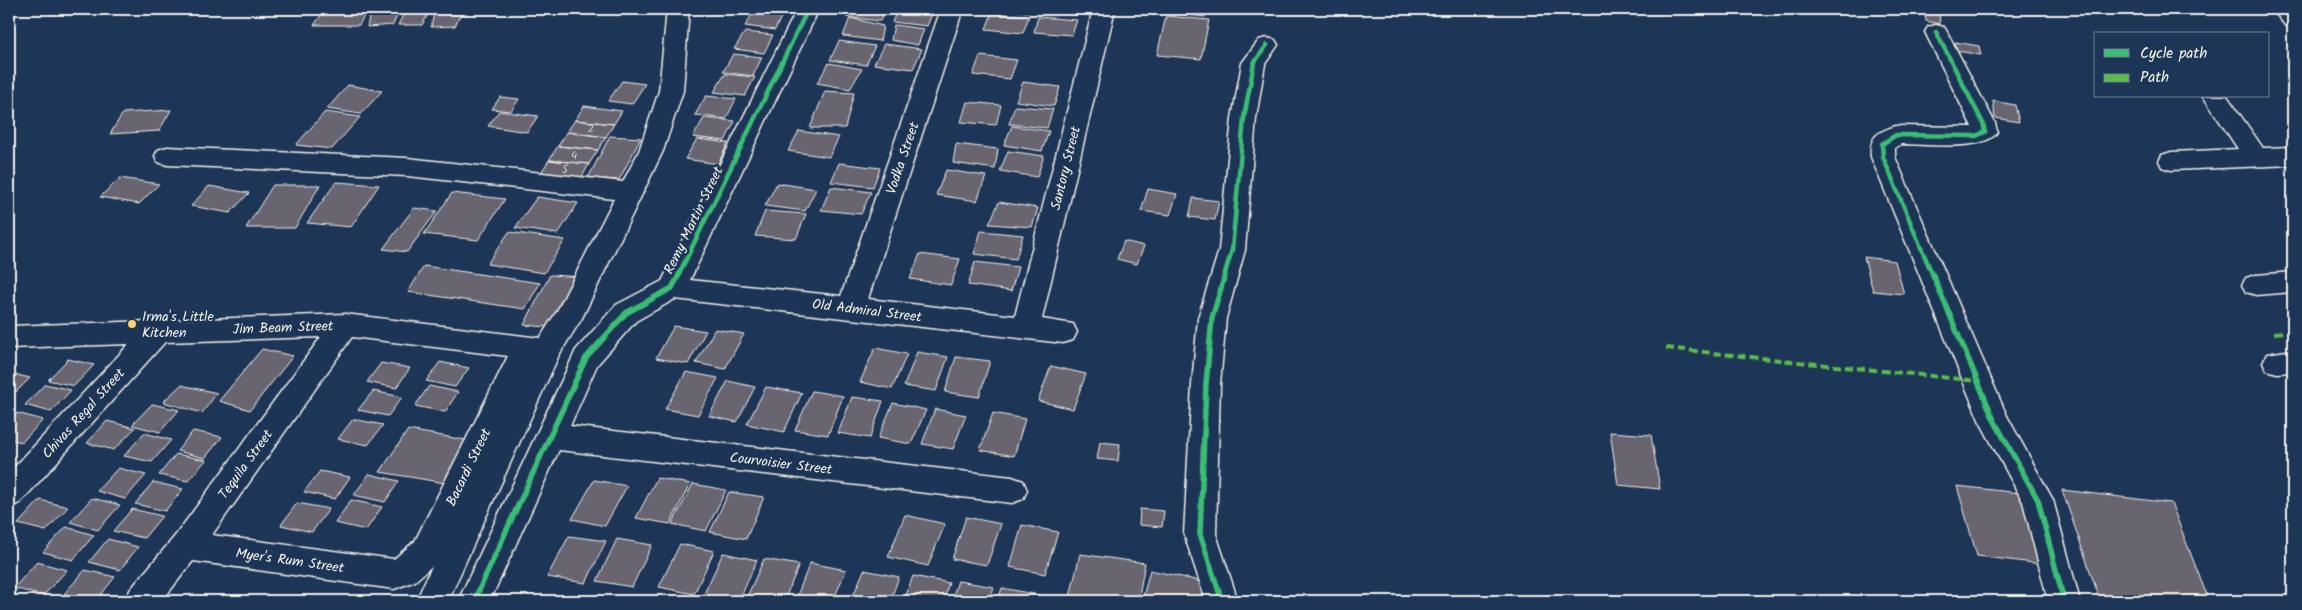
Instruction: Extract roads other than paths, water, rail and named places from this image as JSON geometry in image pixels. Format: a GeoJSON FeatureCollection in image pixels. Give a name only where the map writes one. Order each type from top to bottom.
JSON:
{"type":"FeatureCollection","features":[{"type":"Feature","properties":{"kind":"street"},"geometry":{"type":"LineString","coordinates":[[432,601],[537,348],[568,318],[651,151],[671,91],[678,9]]}},
{"type":"Feature","properties":{"kind":"street","name":"Remy Martin Street"},"geometry":{"type":"LineString","coordinates":[[474,601],[586,358],[626,313],[672,288],[808,9]]}},
{"type":"Feature","properties":{"kind":"street","name":"Vodka Street"},"geometry":{"type":"LineString","coordinates":[[851,308],[952,9]]}},
{"type":"Feature","properties":{"kind":"street","name":"Santory Street"},"geometry":{"type":"LineString","coordinates":[[1026,328],[1104,9]]}},
{"type":"Feature","properties":{"kind":"street"},"geometry":{"type":"LineString","coordinates":[[2283,9],[2293,20]]}},
{"type":"Feature","properties":{"kind":"street"},"geometry":{"type":"LineString","coordinates":[[1936,32],[1983,123],[1985,132],[1976,136],[1896,135],[1882,144],[1883,157],[1994,420],[2038,500],[2064,601]]}},
{"type":"Feature","properties":{"kind":"street"},"geometry":{"type":"LineString","coordinates":[[1222,601],[1200,534],[1206,384],[1212,318],[1232,250],[1244,118],[1254,63],[1267,45]]}},
{"type":"Feature","properties":{"kind":"street"},"geometry":{"type":"LineString","coordinates":[[2216,98],[2256,158]]}},
{"type":"Feature","properties":{"kind":"street"},"geometry":{"type":"LineString","coordinates":[[167,156],[407,167],[632,192]]}},
{"type":"Feature","properties":{"kind":"street"},"geometry":{"type":"LineString","coordinates":[[2171,161],[2293,156]]}},
{"type":"Feature","properties":{"kind":"street"},"geometry":{"type":"LineString","coordinates":[[2256,285],[2293,282]]}},
{"type":"Feature","properties":{"kind":"street","name":"Old Admiral Street"},"geometry":{"type":"LineString","coordinates":[[672,288],[1063,332]]}},
{"type":"Feature","properties":{"kind":"street","name":"Jim Beam Street"},"geometry":{"type":"LineString","coordinates":[[9,337],[345,325],[537,348]]}},
{"type":"Feature","properties":{"kind":"street","name":"Tequila Street"},"geometry":{"type":"LineString","coordinates":[[142,601],[186,546],[345,325]]}},
{"type":"Feature","properties":{"kind":"street","name":"Chivas Regal Street"},"geometry":{"type":"LineString","coordinates":[[9,494],[158,331]]}},
{"type":"Feature","properties":{"kind":"street","name":"Bacardi Street"},"geometry":{"type":"LineString","coordinates":[[394,574],[404,571],[426,551],[537,348]]}},
{"type":"Feature","properties":{"kind":"street","name":"Courvoisier Street"},"geometry":{"type":"LineString","coordinates":[[550,436],[1012,490]]}},
{"type":"Feature","properties":{"kind":"street","name":"Myer's Rum Street"},"geometry":{"type":"LineString","coordinates":[[186,546],[394,574]]}},
{"type":"Feature","properties":{"kind":"place","name":"Irma's Little Kitchen"},"geometry":{"type":"Point","coordinates":[132,324]}}]}
